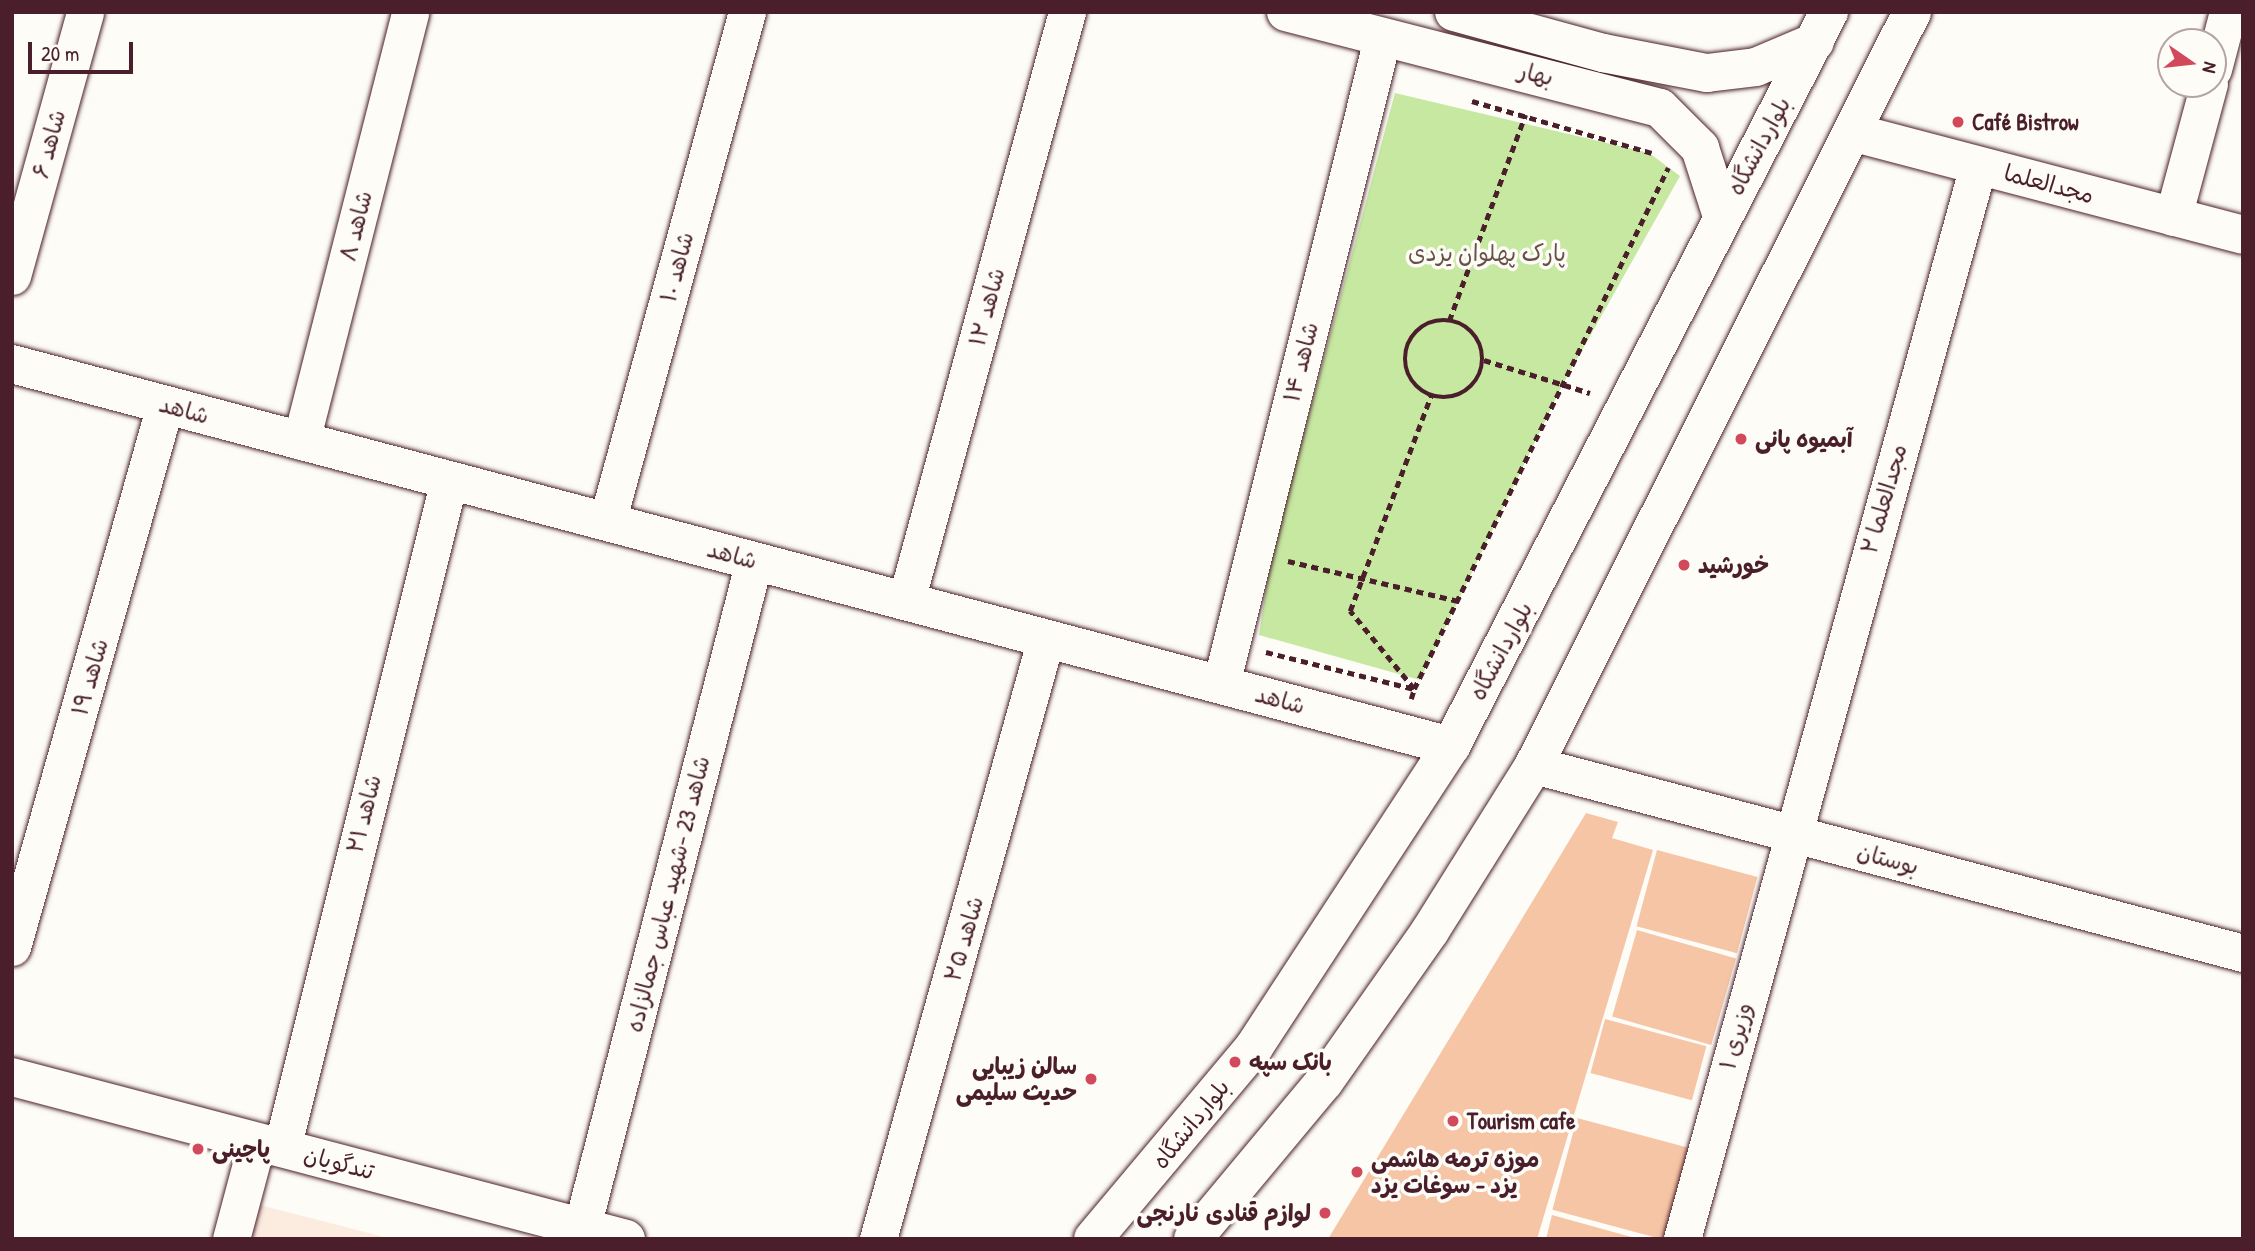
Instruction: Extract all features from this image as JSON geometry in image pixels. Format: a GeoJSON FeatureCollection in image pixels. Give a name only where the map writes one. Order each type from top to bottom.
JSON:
{"type":"FeatureCollection","features":[{"type":"Feature","properties":{"kind":"street","name":"شاهد ۶"},"geometry":{"type":"LineString","coordinates":[[12,276],[85,12]]}},
{"type":"Feature","properties":{"kind":"street","name":"شاهد ۸"},"geometry":{"type":"LineString","coordinates":[[301,441],[410,12]]}},
{"type":"Feature","properties":{"kind":"street","name":"شاهد ۱۰"},"geometry":{"type":"LineString","coordinates":[[607,522],[747,12]]}},
{"type":"Feature","properties":{"kind":"street","name":"شاهد ۱۲"},"geometry":{"type":"LineString","coordinates":[[906,601],[1067,12]]}},
{"type":"Feature","properties":{"kind":"street","name":"بهار"},"geometry":{"type":"LineString","coordinates":[[1286,12],[1382,39],[1634,98],[1660,108],[1700,148],[1722,216]]}},
{"type":"Feature","properties":{"kind":"street","name":"بهار"},"geometry":{"type":"LineString","coordinates":[[1454,12],[1650,62],[1707,73],[1756,67],[1822,27]]}},
{"type":"Feature","properties":{"kind":"street"},"geometry":{"type":"LineString","coordinates":[[1193,1239],[1324,1082],[1430,931],[1534,765],[1855,134],[1912,12]]}},
{"type":"Feature","properties":{"kind":"street","name":"بلواردانشگاه"},"geometry":{"type":"LineString","coordinates":[[1093,1239],[1254,1048],[1451,746],[1630,405],[1722,216],[1822,27]]}},
{"type":"Feature","properties":{"kind":"street","name":"شاهد ۱۴"},"geometry":{"type":"LineString","coordinates":[[1221,684],[1382,39]]}},
{"type":"Feature","properties":{"kind":"street"},"geometry":{"type":"LineString","coordinates":[[1634,98],[1650,100],[1664,89],[1667,78],[1650,62]]}},
{"type":"Feature","properties":{"kind":"street"},"geometry":{"type":"LineString","coordinates":[[2173,217],[2205,98]]}},
{"type":"Feature","properties":{"kind":"street","name":"مجدالعلما"},"geometry":{"type":"LineString","coordinates":[[1855,134],[2243,235]]}},
{"type":"Feature","properties":{"kind":"street","name":"مجدالعلما ۲"},"geometry":{"type":"LineString","coordinates":[[1790,833],[1978,166]]}},
{"type":"Feature","properties":{"kind":"street","name":"شاهد"},"geometry":{"type":"LineString","coordinates":[[12,364],[1451,746]]}},
{"type":"Feature","properties":{"kind":"street","name":"شاهد ۱۹"},"geometry":{"type":"LineString","coordinates":[[12,947],[165,405]]}},
{"type":"Feature","properties":{"kind":"street","name":"شاهد ۲۱"},"geometry":{"type":"LineString","coordinates":[[231,1239],[270,1145],[449,480]]}},
{"type":"Feature","properties":{"kind":"street","name":"شاهد 23 -شهید عباس جمالزاده"},"geometry":{"type":"LineString","coordinates":[[582,1227],[754,561]]}},
{"type":"Feature","properties":{"kind":"street","name":"شاهد ۲۵"},"geometry":{"type":"LineString","coordinates":[[878,1239],[1046,638]]}},
{"type":"Feature","properties":{"kind":"street","name":"بوستان"},"geometry":{"type":"LineString","coordinates":[[1534,765],[2243,953]]}},
{"type":"Feature","properties":{"kind":"street","name":"وزیری ۱"},"geometry":{"type":"LineString","coordinates":[[1682,1239],[1790,833]]}},
{"type":"Feature","properties":{"kind":"street","name":"تندگویان"},"geometry":{"type":"LineString","coordinates":[[12,1077],[626,1239]]}},
{"type":"Feature","properties":{"kind":"path"},"geometry":{"type":"LineString","coordinates":[[1449,321],[1525,116],[1537,75]]}},
{"type":"Feature","properties":{"kind":"path"},"geometry":{"type":"LineString","coordinates":[[1458,97],[1660,155]]}},
{"type":"Feature","properties":{"kind":"path"},"geometry":{"type":"LineString","coordinates":[[1401,733],[1414,689],[1673,159]]}},
{"type":"Feature","properties":{"kind":"path"},"geometry":{"type":"LineString","coordinates":[[1449,321],[1478,338],[1484,360],[1477,381],[1460,396],[1431,395],[1418,388],[1406,369],[1406,347],[1419,328],[1449,321]]}},
{"type":"Feature","properties":{"kind":"path"},"geometry":{"type":"LineString","coordinates":[[1484,360],[1630,405]]}},
{"type":"Feature","properties":{"kind":"path"},"geometry":{"type":"LineString","coordinates":[[1414,689],[1350,611],[1431,395]]}},
{"type":"Feature","properties":{"kind":"path"},"geometry":{"type":"LineString","coordinates":[[1254,550],[1361,581],[1458,601]]}},
{"type":"Feature","properties":{"kind":"path"},"geometry":{"type":"LineString","coordinates":[[1258,650],[1414,689]]}},
{"type":"Feature","properties":{"kind":"shaded area"},"geometry":{"type":"Polygon","coordinates":[[[252,1203],[392,1239],[244,1239],[252,1203]]]}},
{"type":"Feature","properties":{"kind":"green space","name":"پارک پهلوان یزدی"},"geometry":{"type":"Polygon","coordinates":[[[1395,93],[1649,153],[1680,176],[1562,386],[1420,680],[1259,635],[1271,556],[1395,93]]]}},
{"type":"Feature","properties":{"kind":"building"},"geometry":{"type":"Polygon","coordinates":[[[1586,813],[1618,822],[1612,838],[1653,850],[1537,1239],[1328,1239],[1586,813]]]}},
{"type":"Feature","properties":{"kind":"building"},"geometry":{"type":"Polygon","coordinates":[[[1657,850],[1757,877],[1737,953],[1637,926],[1657,850]]]}},
{"type":"Feature","properties":{"kind":"building"},"geometry":{"type":"Polygon","coordinates":[[[1637,930],[1736,958],[1711,1045],[1612,1017],[1637,930]]]}},
{"type":"Feature","properties":{"kind":"building"},"geometry":{"type":"Polygon","coordinates":[[[1605,1019],[1706,1046],[1692,1100],[1591,1073],[1605,1019]]]}},
{"type":"Feature","properties":{"kind":"building"},"geometry":{"type":"Polygon","coordinates":[[[1577,1118],[1700,1151],[1676,1239],[1662,1239],[1552,1210],[1577,1118]]]}},
{"type":"Feature","properties":{"kind":"building"},"geometry":{"type":"Polygon","coordinates":[[[1552,1215],[1635,1238],[1635,1239],[1546,1239],[1552,1215]]]}},
{"type":"Feature","properties":{"kind":"place","name":"Café Bistrow"},"geometry":{"type":"Point","coordinates":[1958,122]}},
{"type":"Feature","properties":{"kind":"place","name":"آبمیوه پانی"},"geometry":{"type":"Point","coordinates":[1741,439]}},
{"type":"Feature","properties":{"kind":"place","name":"خورشید"},"geometry":{"type":"Point","coordinates":[1684,565]}},
{"type":"Feature","properties":{"kind":"place","name":"بانک سپه"},"geometry":{"type":"Point","coordinates":[1235,1062]}},
{"type":"Feature","properties":{"kind":"place","name":"سالن زیبایی حدیث سلیمی"},"geometry":{"type":"Point","coordinates":[1091,1079]}},
{"type":"Feature","properties":{"kind":"place","name":"Tourism cafe"},"geometry":{"type":"Point","coordinates":[1453,1121]}},
{"type":"Feature","properties":{"kind":"place","name":"پاچینی"},"geometry":{"type":"Point","coordinates":[198,1149]}},
{"type":"Feature","properties":{"kind":"place","name":"موزه ترمه هاشمی یزد - سوغات یزد"},"geometry":{"type":"Point","coordinates":[1357,1172]}},
{"type":"Feature","properties":{"kind":"place","name":"لوازم قنادی نارنجی"},"geometry":{"type":"Point","coordinates":[1325,1213]}}]}
